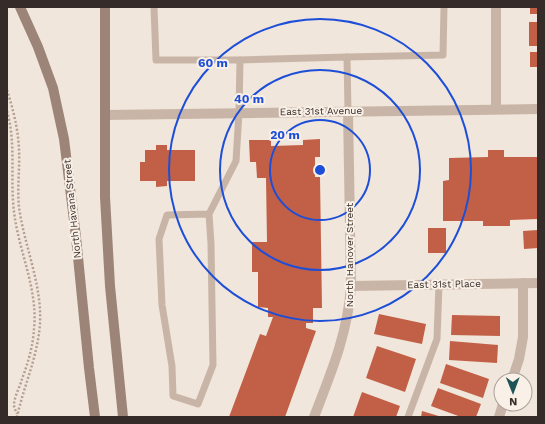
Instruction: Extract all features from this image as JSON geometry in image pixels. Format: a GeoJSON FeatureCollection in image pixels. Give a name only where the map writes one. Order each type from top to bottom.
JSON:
{"type":"FeatureCollection","features":[{"type":"Feature","properties":{"kind":"main road","name":"North Havana Street"},"geometry":{"type":"LineString","coordinates":[[20,7],[38,47],[50,81],[64,140],[76,237],[89,368],[96,417]]}},
{"type":"Feature","properties":{"kind":"main road"},"geometry":{"type":"LineString","coordinates":[[105,7],[105,197],[110,286],[123,417]]}},
{"type":"Feature","properties":{"kind":"street"},"geometry":{"type":"LineString","coordinates":[[496,7],[496,109]]}},
{"type":"Feature","properties":{"kind":"street","name":"East 31st Avenue"},"geometry":{"type":"LineString","coordinates":[[105,115],[348,110],[538,109]]}},
{"type":"Feature","properties":{"kind":"street","name":"North Hanover Street"},"geometry":{"type":"LineString","coordinates":[[314,417],[342,340],[350,306],[351,286],[348,110]]}},
{"type":"Feature","properties":{"kind":"street"},"geometry":{"type":"LineString","coordinates":[[515,372],[519,359],[523,337],[523,283]]}},
{"type":"Feature","properties":{"kind":"street","name":"East 31st Place"},"geometry":{"type":"LineString","coordinates":[[351,286],[538,283]]}},
{"type":"Feature","properties":{"kind":"lane"},"geometry":{"type":"LineString","coordinates":[[154,7],[156,60],[240,60],[442,55],[444,7]]}},
{"type":"Feature","properties":{"kind":"lane"},"geometry":{"type":"LineString","coordinates":[[347,57],[348,110]]}},
{"type":"Feature","properties":{"kind":"lane"},"geometry":{"type":"LineString","coordinates":[[209,214],[167,215],[159,239],[162,305],[172,366],[173,396],[198,404],[213,364],[209,214],[236,161],[240,60]]}},
{"type":"Feature","properties":{"kind":"lane"},"geometry":{"type":"LineString","coordinates":[[408,417],[437,339],[439,284]]}},
{"type":"Feature","properties":{"kind":"path"},"geometry":{"type":"LineString","coordinates":[[7,90],[17,129],[19,150],[19,206],[36,282],[40,321],[34,360],[17,416]]}},
{"type":"Feature","properties":{"kind":"path"},"geometry":{"type":"LineString","coordinates":[[7,111],[13,141],[13,200],[15,219],[27,266],[34,312],[32,345],[14,406],[17,416]]}},
{"type":"Feature","properties":{"kind":"building"},"geometry":{"type":"Polygon","coordinates":[[[530,7],[538,7],[538,14],[530,14],[530,7]]]}},
{"type":"Feature","properties":{"kind":"building"},"geometry":{"type":"Polygon","coordinates":[[[529,22],[538,22],[538,46],[529,46],[529,22]]]}},
{"type":"Feature","properties":{"kind":"building"},"geometry":{"type":"Polygon","coordinates":[[[530,52],[538,52],[538,67],[530,67],[530,52]]]}},
{"type":"Feature","properties":{"kind":"building"},"geometry":{"type":"Polygon","coordinates":[[[320,139],[320,157],[315,157],[315,177],[320,177],[322,308],[313,308],[313,323],[306,323],[306,328],[316,331],[285,417],[229,417],[260,334],[266,336],[273,317],[268,317],[268,308],[258,307],[258,272],[252,272],[252,242],[267,242],[266,178],[257,178],[256,162],[250,162],[249,140],[271,140],[271,146],[303,145],[303,140],[320,139]]]}},
{"type":"Feature","properties":{"kind":"building"},"geometry":{"type":"Polygon","coordinates":[[[156,145],[167,145],[167,150],[195,150],[195,181],[167,181],[167,186],[156,187],[156,181],[140,181],[140,162],[145,162],[145,150],[156,150],[156,145]]]}},
{"type":"Feature","properties":{"kind":"building"},"geometry":{"type":"Polygon","coordinates":[[[488,150],[504,150],[504,157],[538,157],[538,219],[510,220],[510,226],[483,226],[483,221],[443,221],[443,181],[449,180],[449,158],[488,157],[488,150]]]}},
{"type":"Feature","properties":{"kind":"building"},"geometry":{"type":"Polygon","coordinates":[[[428,228],[446,228],[446,253],[428,253],[428,228]]]}},
{"type":"Feature","properties":{"kind":"building"},"geometry":{"type":"Polygon","coordinates":[[[538,230],[538,248],[524,249],[523,231],[538,230]]]}},
{"type":"Feature","properties":{"kind":"building"},"geometry":{"type":"Polygon","coordinates":[[[379,314],[426,324],[422,344],[374,334],[379,314]]]}},
{"type":"Feature","properties":{"kind":"building"},"geometry":{"type":"Polygon","coordinates":[[[452,315],[500,316],[500,336],[451,335],[452,315]]]}},
{"type":"Feature","properties":{"kind":"building"},"geometry":{"type":"Polygon","coordinates":[[[450,341],[498,345],[497,363],[449,360],[450,341]]]}},
{"type":"Feature","properties":{"kind":"building"},"geometry":{"type":"Polygon","coordinates":[[[377,346],[416,359],[405,392],[366,378],[377,346]]]}},
{"type":"Feature","properties":{"kind":"building"},"geometry":{"type":"Polygon","coordinates":[[[446,364],[489,379],[483,398],[440,383],[446,364]]]}},
{"type":"Feature","properties":{"kind":"building"},"geometry":{"type":"Polygon","coordinates":[[[438,388],[481,404],[476,417],[461,417],[431,406],[438,388]]]}},
{"type":"Feature","properties":{"kind":"building"},"geometry":{"type":"Polygon","coordinates":[[[362,392],[400,406],[396,417],[353,417],[362,392]]]}},
{"type":"Feature","properties":{"kind":"building"},"geometry":{"type":"Polygon","coordinates":[[[422,411],[442,417],[421,417],[422,411]]]}}]}
